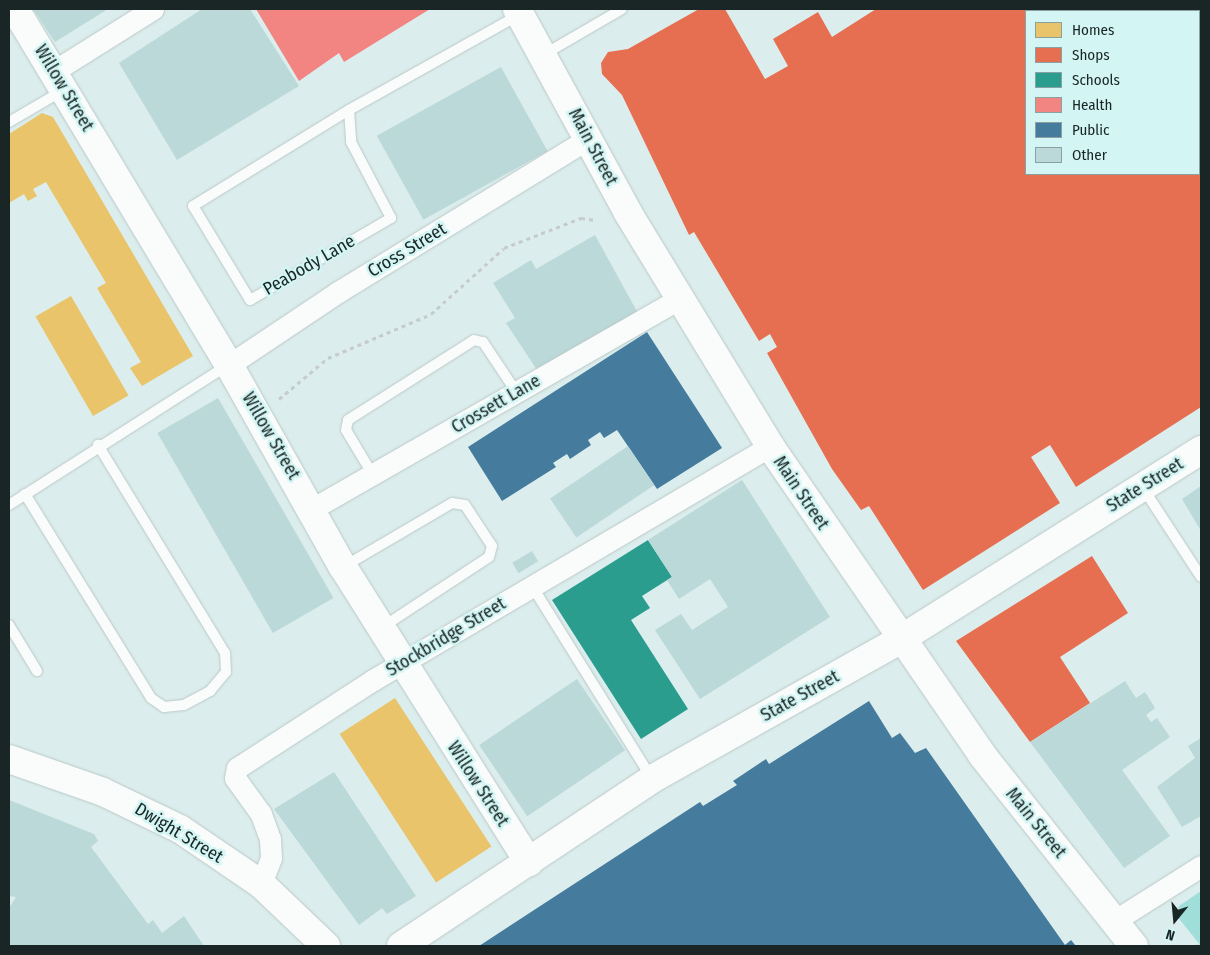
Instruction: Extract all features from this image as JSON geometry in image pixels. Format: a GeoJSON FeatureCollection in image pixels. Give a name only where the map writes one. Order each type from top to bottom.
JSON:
{"type":"FeatureCollection","features":[{"type":"Feature","properties":{"kind":"main road","name":"Willow Street"},"geometry":{"type":"LineString","coordinates":[[15,9],[229,365],[312,509],[342,567],[529,862]]}},
{"type":"Feature","properties":{"kind":"main road","name":"Main Street"},"geometry":{"type":"LineString","coordinates":[[519,12],[588,139],[680,299],[770,446],[982,755],[1134,946]]}},
{"type":"Feature","properties":{"kind":"main road","name":"State Street"},"geometry":{"type":"LineString","coordinates":[[401,946],[652,780],[901,639],[1201,450]]}},
{"type":"Feature","properties":{"kind":"main road","name":"Dwight Street"},"geometry":{"type":"LineString","coordinates":[[9,759],[75,781],[158,817],[261,884],[326,946]]}},
{"type":"Feature","properties":{"kind":"street"},"geometry":{"type":"LineString","coordinates":[[59,80],[153,9]]}},
{"type":"Feature","properties":{"kind":"street","name":"Cross Street"},"geometry":{"type":"LineString","coordinates":[[229,365],[338,292],[588,139]]}},
{"type":"Feature","properties":{"kind":"street","name":"Crossett Lane"},"geometry":{"type":"LineString","coordinates":[[312,509],[680,299]]}},
{"type":"Feature","properties":{"kind":"street","name":"Stockbridge Street"},"geometry":{"type":"LineString","coordinates":[[261,884],[271,858],[270,840],[261,814],[235,778],[237,768],[266,745],[770,446]]}},
{"type":"Feature","properties":{"kind":"street"},"geometry":{"type":"LineString","coordinates":[[1114,921],[1201,866]]}},
{"type":"Feature","properties":{"kind":"lane"},"geometry":{"type":"LineString","coordinates":[[543,56],[622,9]]}},
{"type":"Feature","properties":{"kind":"lane","name":"Peabody Lane"},"geometry":{"type":"LineString","coordinates":[[349,110],[351,142],[390,218],[250,300],[193,206],[349,110],[519,12]]}},
{"type":"Feature","properties":{"kind":"lane"},"geometry":{"type":"LineString","coordinates":[[9,122],[59,80]]}},
{"type":"Feature","properties":{"kind":"lane"},"geometry":{"type":"LineString","coordinates":[[373,475],[346,430],[348,420],[474,340],[483,342],[517,393]]}},
{"type":"Feature","properties":{"kind":"lane"},"geometry":{"type":"LineString","coordinates":[[9,505],[98,445],[229,365]]}},
{"type":"Feature","properties":{"kind":"lane"},"geometry":{"type":"LineString","coordinates":[[25,494],[151,698],[164,707],[184,705],[210,691],[226,672],[225,653],[98,445]]}},
{"type":"Feature","properties":{"kind":"lane"},"geometry":{"type":"LineString","coordinates":[[1143,487],[1201,577]]}},
{"type":"Feature","properties":{"kind":"lane"},"geometry":{"type":"LineString","coordinates":[[342,567],[452,503],[465,505],[492,546],[489,557],[381,628]]}},
{"type":"Feature","properties":{"kind":"lane"},"geometry":{"type":"LineString","coordinates":[[532,586],[652,780]]}},
{"type":"Feature","properties":{"kind":"lane"},"geometry":{"type":"LineString","coordinates":[[9,625],[37,671]]}},
{"type":"Feature","properties":{"kind":"path"},"geometry":{"type":"LineString","coordinates":[[259,417],[328,358],[431,314],[504,248],[581,218],[596,220]]}},
{"type":"Feature","properties":{"kind":"path"},"geometry":{"type":"LineString","coordinates":[[1195,946],[1201,945]]}},
{"type":"Feature","properties":{"kind":"shaded area"},"geometry":{"type":"Polygon","coordinates":[[[1201,891],[1201,946],[1176,915],[1179,906],[1201,891]]]}},
{"type":"Feature","properties":{"kind":"building: Homes"},"geometry":{"type":"Polygon","coordinates":[[[42,113],[53,117],[193,356],[142,386],[130,368],[141,362],[97,288],[106,283],[46,182],[33,189],[37,196],[28,201],[24,194],[9,203],[9,134],[42,113]]]}},
{"type":"Feature","properties":{"kind":"building: Homes"},"geometry":{"type":"Polygon","coordinates":[[[71,296],[128,396],[93,416],[35,316],[71,296]]]}},
{"type":"Feature","properties":{"kind":"building: Homes"},"geometry":{"type":"Polygon","coordinates":[[[395,698],[491,846],[436,882],[340,734],[395,698]]]}},
{"type":"Feature","properties":{"kind":"building: Shops"},"geometry":{"type":"Polygon","coordinates":[[[699,9],[725,9],[765,79],[788,66],[773,39],[818,12],[832,37],[876,9],[1201,9],[1200,16],[1200,10],[1025,10],[1025,175],[1200,175],[1200,104],[1201,407],[1076,487],[1050,445],[1031,457],[1060,503],[923,590],[869,506],[861,510],[832,469],[767,353],[777,347],[770,334],[759,341],[694,232],[689,235],[622,95],[602,74],[601,63],[608,52],[628,49],[699,9]]]}},
{"type":"Feature","properties":{"kind":"building: Shops"},"geometry":{"type":"Polygon","coordinates":[[[1092,556],[1128,613],[1060,657],[1090,703],[1030,742],[956,641],[1092,556]]]}},
{"type":"Feature","properties":{"kind":"building: Schools"},"geometry":{"type":"Polygon","coordinates":[[[648,540],[672,577],[642,596],[650,608],[631,620],[688,709],[641,739],[552,600],[648,540]]]}},
{"type":"Feature","properties":{"kind":"building: Health"},"geometry":{"type":"Polygon","coordinates":[[[256,9],[430,9],[344,62],[339,53],[299,81],[256,9]]]}},
{"type":"Feature","properties":{"kind":"building: Public"},"geometry":{"type":"Polygon","coordinates":[[[647,332],[722,448],[657,489],[617,430],[604,438],[600,432],[588,440],[591,445],[570,459],[567,454],[553,463],[556,467],[502,501],[468,447],[647,332]]]}},
{"type":"Feature","properties":{"kind":"building: Public"},"geometry":{"type":"Polygon","coordinates":[[[869,701],[892,738],[900,733],[915,753],[926,748],[1065,945],[1071,940],[1076,946],[479,946],[700,802],[703,806],[737,785],[733,781],[766,759],[769,764],[869,701]]]}},
{"type":"Feature","properties":{"kind":"building: Other"},"geometry":{"type":"Polygon","coordinates":[[[33,9],[108,9],[55,42],[33,9]]]}},
{"type":"Feature","properties":{"kind":"building: Other"},"geometry":{"type":"Polygon","coordinates":[[[202,9],[250,9],[299,86],[177,160],[119,63],[202,9]]]}},
{"type":"Feature","properties":{"kind":"building: Other"},"geometry":{"type":"Polygon","coordinates":[[[501,67],[548,151],[423,220],[377,136],[501,67]]]}},
{"type":"Feature","properties":{"kind":"building: Other"},"geometry":{"type":"Polygon","coordinates":[[[595,235],[640,317],[541,376],[506,323],[515,318],[493,283],[531,260],[536,269],[595,235]]]}},
{"type":"Feature","properties":{"kind":"building: Other"},"geometry":{"type":"Polygon","coordinates":[[[218,398],[334,598],[273,633],[157,433],[218,398]]]}},
{"type":"Feature","properties":{"kind":"building: Other"},"geometry":{"type":"Polygon","coordinates":[[[628,446],[654,485],[576,538],[550,499],[628,446]]]}},
{"type":"Feature","properties":{"kind":"building: Other"},"geometry":{"type":"Polygon","coordinates":[[[742,480],[830,617],[700,699],[655,630],[681,614],[692,630],[728,607],[710,579],[679,599],[667,580],[672,577],[648,540],[742,480]]]}},
{"type":"Feature","properties":{"kind":"building: Other"},"geometry":{"type":"Polygon","coordinates":[[[1201,486],[1201,531],[1182,499],[1201,486]]]}},
{"type":"Feature","properties":{"kind":"building: Other"},"geometry":{"type":"Polygon","coordinates":[[[532,551],[538,561],[518,573],[512,563],[532,551]]]}},
{"type":"Feature","properties":{"kind":"building: Other"},"geometry":{"type":"Polygon","coordinates":[[[577,679],[625,750],[527,816],[479,745],[577,679]]]}},
{"type":"Feature","properties":{"kind":"building: Other"},"geometry":{"type":"Polygon","coordinates":[[[1125,681],[1136,698],[1145,692],[1155,708],[1146,715],[1151,722],[1157,718],[1170,737],[1122,770],[1170,836],[1124,868],[1030,742],[1125,681]]]}},
{"type":"Feature","properties":{"kind":"building: Other"},"geometry":{"type":"Polygon","coordinates":[[[1201,738],[1201,816],[1182,827],[1157,787],[1195,758],[1188,746],[1201,738]]]}},
{"type":"Feature","properties":{"kind":"building: Other"},"geometry":{"type":"Polygon","coordinates":[[[334,772],[416,896],[387,914],[382,908],[359,925],[274,809],[334,772]]]}},
{"type":"Feature","properties":{"kind":"building: Other"},"geometry":{"type":"Polygon","coordinates":[[[9,800],[94,834],[98,841],[91,847],[148,924],[153,920],[162,933],[184,916],[204,946],[9,946],[9,908],[16,897],[9,896],[9,800]]]}}]}
